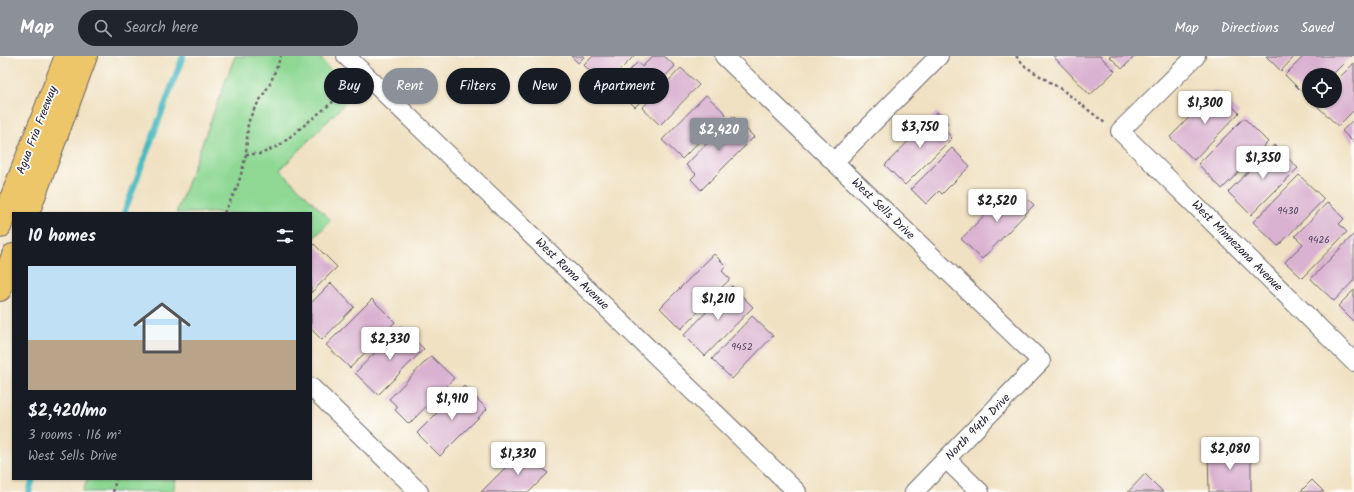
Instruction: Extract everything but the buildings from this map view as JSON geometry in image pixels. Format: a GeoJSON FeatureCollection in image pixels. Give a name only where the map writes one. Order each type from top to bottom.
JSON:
{"type":"FeatureCollection","features":[{"type":"Feature","properties":{"kind":"highway","name":"Agua Fria Freeway"},"geometry":{"type":"LineString","coordinates":[[0,227],[66,56]]}},
{"type":"Feature","properties":{"kind":"highway"},"geometry":{"type":"LineString","coordinates":[[28,212],[86,56]]}},
{"type":"Feature","properties":{"kind":"highway"},"geometry":{"type":"LineString","coordinates":[[0,290],[12,258]]}},
{"type":"Feature","properties":{"kind":"street","name":"West Roma Avenue"},"geometry":{"type":"LineString","coordinates":[[346,56],[358,68]]}},
{"type":"Feature","properties":{"kind":"street","name":"West Sells Drive"},"geometry":{"type":"LineString","coordinates":[[724,56],[1041,361]]}},
{"type":"Feature","properties":{"kind":"street"},"geometry":{"type":"LineString","coordinates":[[834,162],[940,56]]}},
{"type":"Feature","properties":{"kind":"street"},"geometry":{"type":"LineString","coordinates":[[1120,131],[1196,56]]}},
{"type":"Feature","properties":{"kind":"street","name":"West Roma Avenue"},"geometry":{"type":"LineString","coordinates":[[374,84],[797,492]]}},
{"type":"Feature","properties":{"kind":"street","name":"West Minnezona Avenue"},"geometry":{"type":"LineString","coordinates":[[1120,131],[1354,362]]}},
{"type":"Feature","properties":{"kind":"street","name":"North 94th Drive"},"geometry":{"type":"LineString","coordinates":[[914,492],[1041,361]]}},
{"type":"Feature","properties":{"kind":"street"},"geometry":{"type":"LineString","coordinates":[[312,388],[419,492]]}},
{"type":"Feature","properties":{"kind":"street"},"geometry":{"type":"LineString","coordinates":[[946,459],[980,492]]}},
{"type":"Feature","properties":{"kind":"path"},"geometry":{"type":"LineString","coordinates":[[225,212],[237,188],[246,154],[248,123],[253,111],[270,84],[281,56]]}},
{"type":"Feature","properties":{"kind":"path"},"geometry":{"type":"LineString","coordinates":[[1016,56],[1026,67],[1064,91],[1099,119],[1120,131]]}},
{"type":"Feature","properties":{"kind":"path"},"geometry":{"type":"LineString","coordinates":[[246,154],[261,154],[280,145],[331,104]]}},
{"type":"Feature","properties":{"kind":"path"},"geometry":{"type":"LineString","coordinates":[[113,492],[116,480]]}},
{"type":"Feature","properties":{"kind":"green space"},"geometry":{"type":"Polygon","coordinates":[[[235,56],[320,56],[329,68],[324,68],[324,104],[344,104],[280,170],[331,220],[312,240],[312,212],[176,212],[235,56]]]}},
{"type":"Feature","properties":{"kind":"green space"},"geometry":{"type":"Polygon","coordinates":[[[87,480],[176,480],[173,492],[83,492],[87,480]]]}},
{"type":"Feature","properties":{"kind":"waterway"},"geometry":{"type":"LineString","coordinates":[[124,212],[183,56]]}},
{"type":"Feature","properties":{"kind":"waterway"},"geometry":{"type":"LineString","coordinates":[[29,492],[33,480]]}}]}
